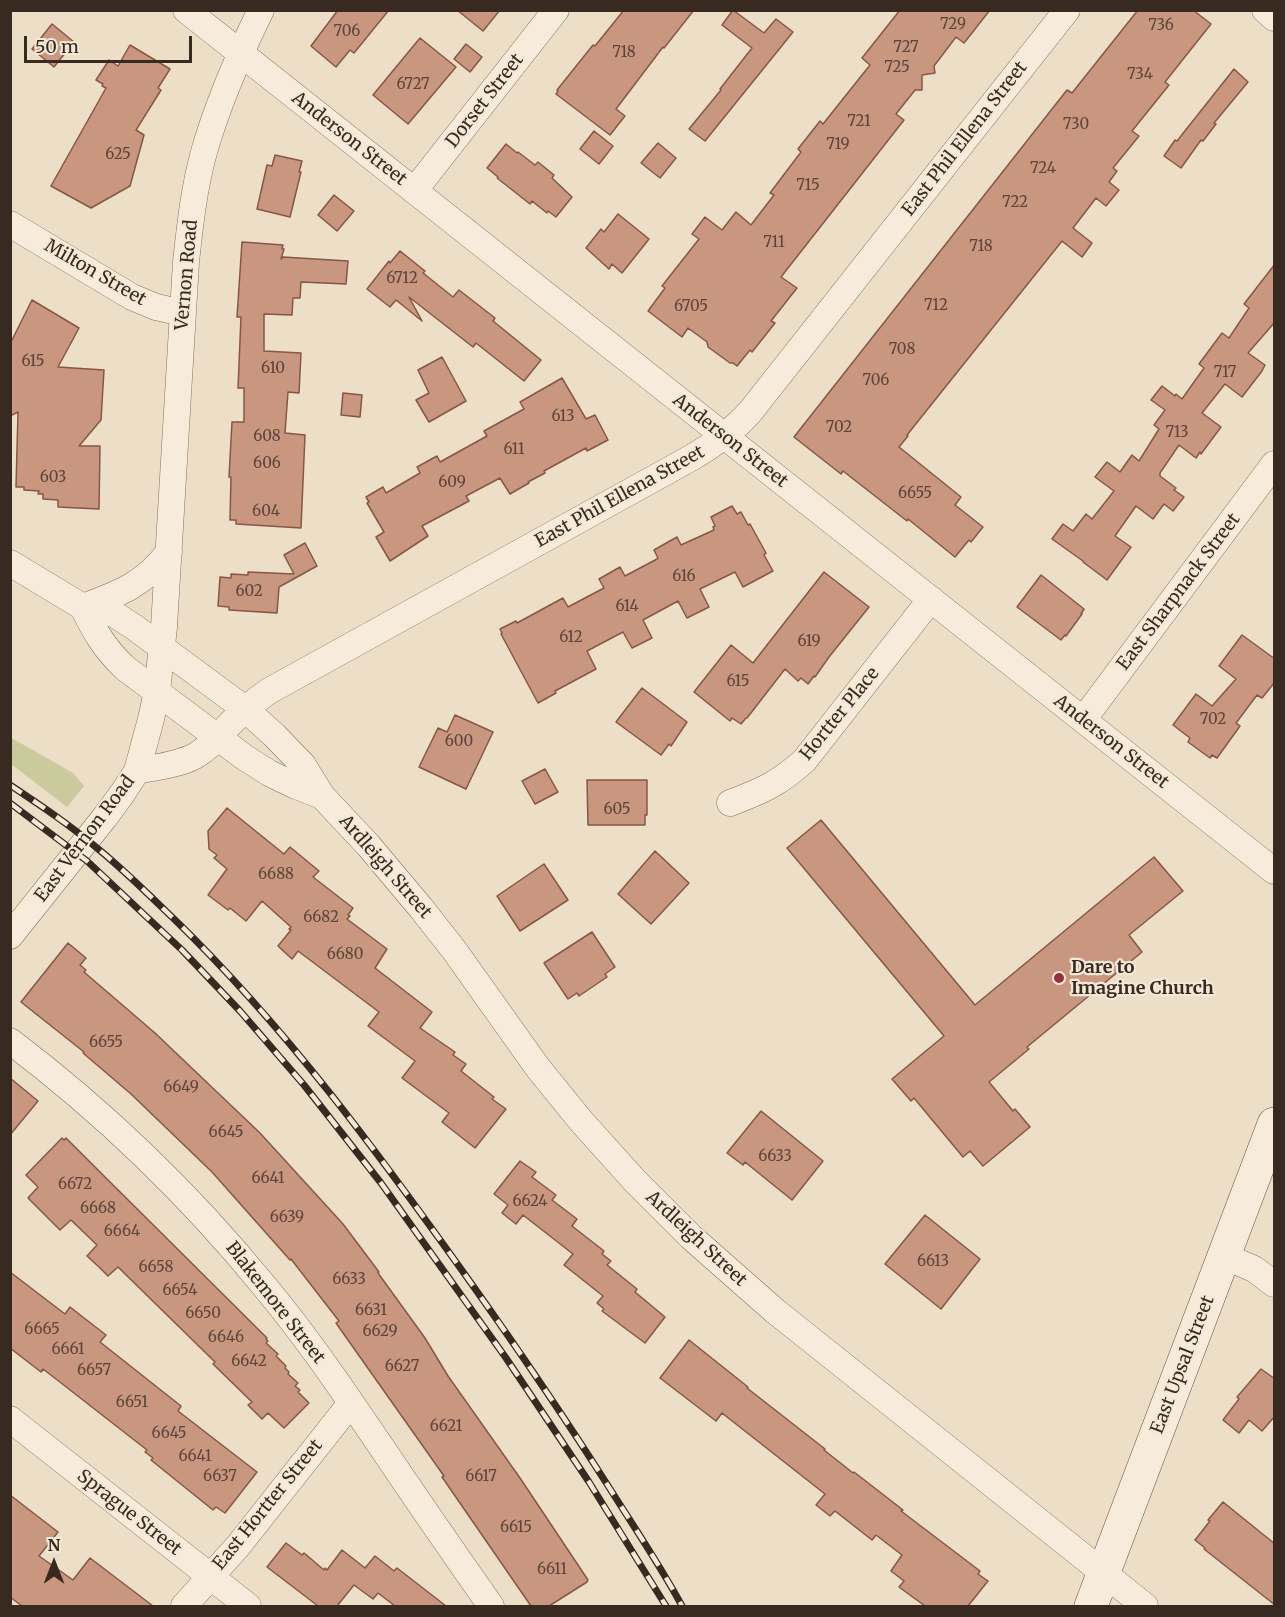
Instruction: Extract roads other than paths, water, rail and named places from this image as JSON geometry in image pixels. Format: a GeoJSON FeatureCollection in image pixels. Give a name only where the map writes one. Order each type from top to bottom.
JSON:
{"type":"FeatureCollection","features":[{"type":"Feature","properties":{"kind":"street","name":"Anderson Street"},"geometry":{"type":"LineString","coordinates":[[186,10],[1275,871]]}},
{"type":"Feature","properties":{"kind":"street","name":"Vernon Road"},"geometry":{"type":"LineString","coordinates":[[137,771],[157,692],[163,647],[188,243],[196,187],[216,113],[240,53],[261,10]]}},
{"type":"Feature","properties":{"kind":"street","name":"Dorset Street"},"geometry":{"type":"LineString","coordinates":[[414,191],[556,10]]}},
{"type":"Feature","properties":{"kind":"street","name":"East Phil Ellena Street"},"geometry":{"type":"LineString","coordinates":[[137,771],[179,762],[195,756],[218,738],[245,709],[269,691],[691,458],[724,437],[750,412],[1067,10]]}},
{"type":"Feature","properties":{"kind":"street"},"geometry":{"type":"LineString","coordinates":[[1265,10],[1275,18]]}},
{"type":"Feature","properties":{"kind":"street","name":"Milton Street"},"geometry":{"type":"LineString","coordinates":[[10,224],[132,297],[156,307],[183,313]]}},
{"type":"Feature","properties":{"kind":"street","name":"East Sharpnack Street"},"geometry":{"type":"LineString","coordinates":[[1083,720],[1275,464]]}},
{"type":"Feature","properties":{"kind":"street"},"geometry":{"type":"LineString","coordinates":[[83,607],[117,595],[138,583],[150,574],[169,552]]}},
{"type":"Feature","properties":{"kind":"street","name":"Ardleigh Street"},"geometry":{"type":"LineString","coordinates":[[10,563],[83,607],[114,614],[163,647],[245,709],[274,735],[303,765],[322,796],[368,845],[421,908],[454,950],[532,1060],[580,1121],[668,1215],[775,1311],[1145,1606]]}},
{"type":"Feature","properties":{"kind":"street","name":"Hortter Place"},"geometry":{"type":"LineString","coordinates":[[730,803],[770,788],[804,761],[931,599]]}},
{"type":"Feature","properties":{"kind":"street","name":"Ardleigh Street"},"geometry":{"type":"LineString","coordinates":[[83,607],[95,632],[125,668],[269,773],[322,796]]}},
{"type":"Feature","properties":{"kind":"street","name":"East Vernon Road"},"geometry":{"type":"LineString","coordinates":[[10,936],[105,817],[137,771]]}},
{"type":"Feature","properties":{"kind":"street","name":"Blakemore Street"},"geometry":{"type":"LineString","coordinates":[[10,1041],[109,1122],[203,1215],[288,1316],[491,1606]]}},
{"type":"Feature","properties":{"kind":"street","name":"East Upsal Street"},"geometry":{"type":"LineString","coordinates":[[1091,1606],[1275,1124]]}},
{"type":"Feature","properties":{"kind":"street"},"geometry":{"type":"LineString","coordinates":[[1224,1256],[1254,1269],[1275,1284]]}},
{"type":"Feature","properties":{"kind":"street","name":"East Hortter Street"},"geometry":{"type":"LineString","coordinates":[[184,1606],[238,1546],[351,1403]]}},
{"type":"Feature","properties":{"kind":"street","name":"Sprague Street"},"geometry":{"type":"LineString","coordinates":[[12,1423],[244,1605]]}},
{"type":"Feature","properties":{"kind":"railway"},"geometry":{"type":"LineString","coordinates":[[10,785],[76,831],[107,856],[172,917],[254,1002],[330,1093],[471,1283],[561,1413],[682,1606]]}},
{"type":"Feature","properties":{"kind":"railway"},"geometry":{"type":"LineString","coordinates":[[10,803],[87,861],[182,950],[240,1011],[304,1085],[381,1183],[506,1358],[589,1482],[666,1606]]}},
{"type":"Feature","properties":{"kind":"place","name":"Dare to Imagine Church"},"geometry":{"type":"Point","coordinates":[1059,978]}}]}
